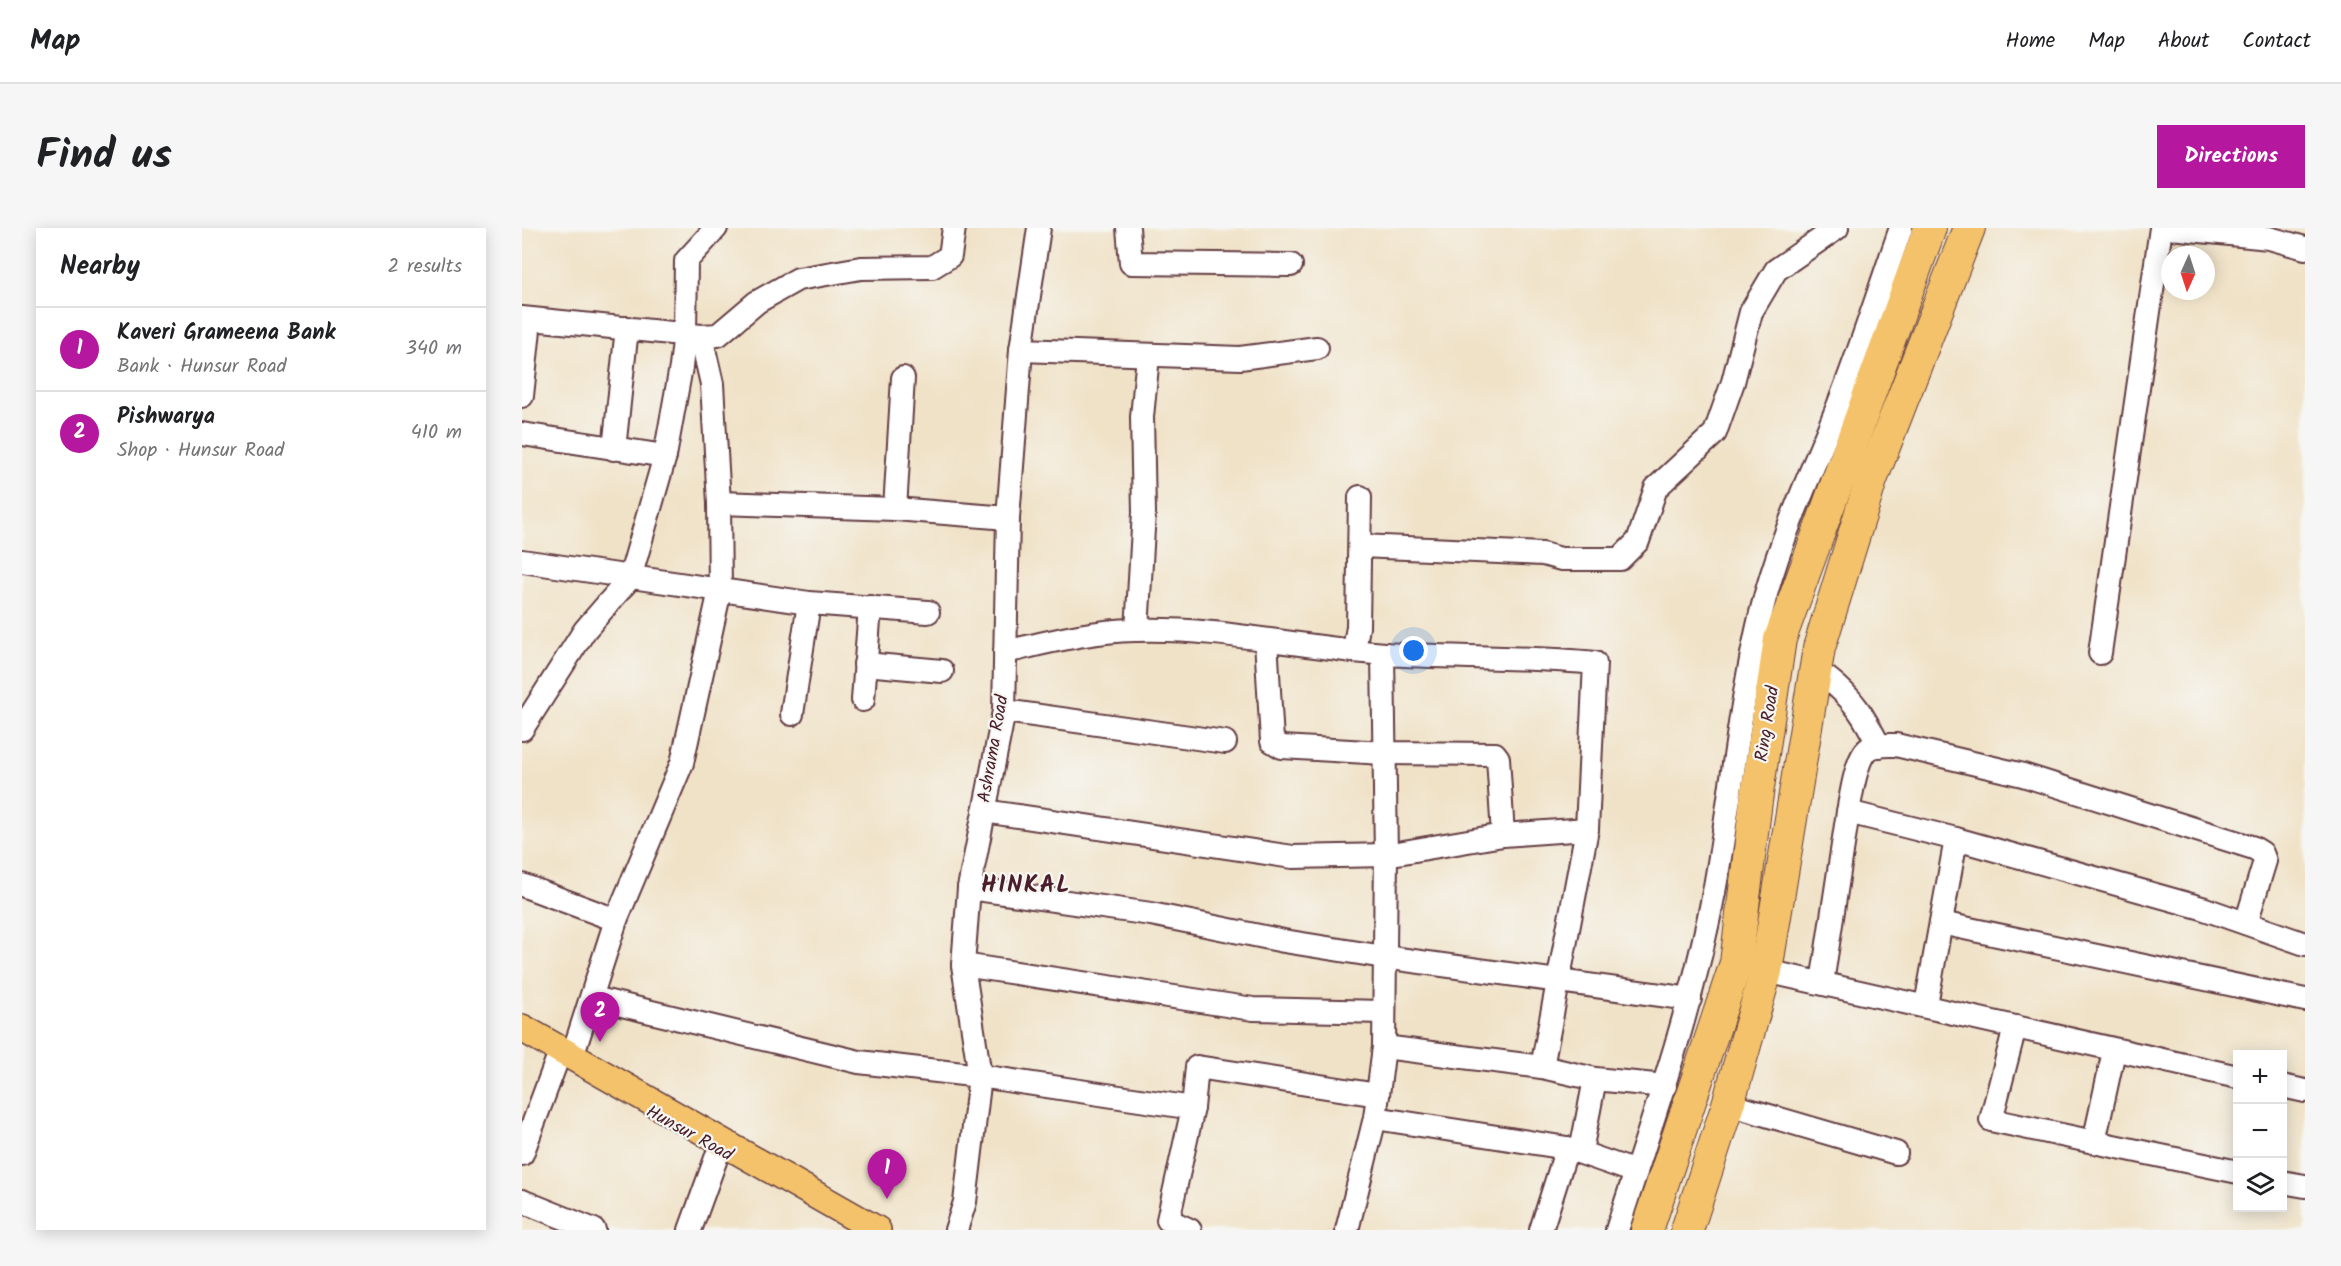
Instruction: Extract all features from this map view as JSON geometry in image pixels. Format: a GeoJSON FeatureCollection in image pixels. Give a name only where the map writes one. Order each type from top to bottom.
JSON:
{"type":"FeatureCollection","features":[{"type":"Feature","properties":{"kind":"highway","name":"Ring Road"},"geometry":{"type":"LineString","coordinates":[[1647,1230],[1736,963],[1756,801],[1780,639],[1930,228]]}},
{"type":"Feature","properties":{"kind":"highway"},"geometry":{"type":"LineString","coordinates":[[1687,1230],[1774,972],[1819,648],[1871,480],[1969,228]]}},
{"type":"Feature","properties":{"kind":"main road"},"geometry":{"type":"LineString","coordinates":[[522,1028],[565,1059],[877,1230]]}},
{"type":"Feature","properties":{"kind":"main road","name":"Hunsur Road"},"geometry":{"type":"LineString","coordinates":[[522,1040],[565,1059],[856,1230]]}},
{"type":"Feature","properties":{"kind":"street"},"geometry":{"type":"LineString","coordinates":[[522,1154],[593,998],[616,920],[682,763],[720,590],[719,503],[712,384],[693,334],[686,261],[716,228]]}},
{"type":"Feature","properties":{"kind":"street"},"geometry":{"type":"LineString","coordinates":[[522,396],[526,319],[718,335],[757,302],[798,279],[861,268],[932,267],[950,256],[954,228]]}},
{"type":"Feature","properties":{"kind":"street","name":"Ashrama Road"},"geometry":{"type":"LineString","coordinates":[[956,1230],[965,1202],[980,1076],[963,965],[969,888],[1004,711],[1008,518],[1021,350],[1039,228]]}},
{"type":"Feature","properties":{"kind":"street"},"geometry":{"type":"LineString","coordinates":[[1128,228],[1131,263],[1291,265]]}},
{"type":"Feature","properties":{"kind":"street"},"geometry":{"type":"LineString","coordinates":[[1360,546],[1543,554],[1561,559],[1620,558],[1638,541],[1656,488],[1715,433],[1733,382],[1751,312],[1776,270],[1837,228]]}},
{"type":"Feature","properties":{"kind":"street"},"geometry":{"type":"LineString","coordinates":[[1617,1230],[1665,1086],[1690,999],[1714,892],[1746,686],[1761,610],[1791,524],[1839,403],[1900,228]]}},
{"type":"Feature","properties":{"kind":"street"},"geometry":{"type":"LineString","coordinates":[[1703,1230],[1742,1108],[1774,972],[1836,631],[1873,512],[1979,228]]}},
{"type":"Feature","properties":{"kind":"street"},"geometry":{"type":"LineString","coordinates":[[2100,653],[2161,228]]}},
{"type":"Feature","properties":{"kind":"street"},"geometry":{"type":"LineString","coordinates":[[2171,228],[2271,233],[2305,248]]}},
{"type":"Feature","properties":{"kind":"street"},"geometry":{"type":"LineString","coordinates":[[614,448],[627,328]]}},
{"type":"Feature","properties":{"kind":"street"},"geometry":{"type":"LineString","coordinates":[[522,729],[585,630],[630,578],[665,456],[693,334]]}},
{"type":"Feature","properties":{"kind":"street"},"geometry":{"type":"LineString","coordinates":[[1021,350],[1240,358],[1317,348]]}},
{"type":"Feature","properties":{"kind":"street"},"geometry":{"type":"LineString","coordinates":[[1137,630],[1144,512],[1142,417],[1148,356]]}},
{"type":"Feature","properties":{"kind":"street"},"geometry":{"type":"LineString","coordinates":[[895,509],[903,378]]}},
{"type":"Feature","properties":{"kind":"street"},"geometry":{"type":"LineString","coordinates":[[522,434],[665,456]]}},
{"type":"Feature","properties":{"kind":"street"},"geometry":{"type":"LineString","coordinates":[[1354,650],[1358,627],[1360,496]]}},
{"type":"Feature","properties":{"kind":"street"},"geometry":{"type":"LineString","coordinates":[[719,503],[895,509],[1008,518]]}},
{"type":"Feature","properties":{"kind":"street"},"geometry":{"type":"LineString","coordinates":[[522,561],[809,603],[928,612]]}},
{"type":"Feature","properties":{"kind":"street"},"geometry":{"type":"LineString","coordinates":[[792,714],[809,603]]}},
{"type":"Feature","properties":{"kind":"street"},"geometry":{"type":"LineString","coordinates":[[862,700],[870,608]]}},
{"type":"Feature","properties":{"kind":"street"},"geometry":{"type":"LineString","coordinates":[[1005,652],[1065,637],[1137,630],[1266,640],[1383,654],[1497,656],[1595,663],[1587,829],[1542,1067]]}},
{"type":"Feature","properties":{"kind":"street"},"geometry":{"type":"LineString","coordinates":[[1266,640],[1272,741],[1282,747],[1384,753],[1495,754],[1498,758],[1503,836]]}},
{"type":"Feature","properties":{"kind":"street"},"geometry":{"type":"LineString","coordinates":[[1347,1230],[1375,1118],[1384,1047],[1386,855],[1383,654]]}},
{"type":"Feature","properties":{"kind":"street"},"geometry":{"type":"LineString","coordinates":[[865,664],[942,671]]}},
{"type":"Feature","properties":{"kind":"street"},"geometry":{"type":"LineString","coordinates":[[1827,678],[1848,694],[1859,707],[1879,746]]}},
{"type":"Feature","properties":{"kind":"street"},"geometry":{"type":"LineString","coordinates":[[1004,711],[1225,742]]}},
{"type":"Feature","properties":{"kind":"street"},"geometry":{"type":"LineString","coordinates":[[1822,983],[1848,812],[1860,760],[1869,749],[1879,746],[1896,745],[2023,775],[2186,824],[2254,848],[2262,853],[2265,861],[2246,923]]}},
{"type":"Feature","properties":{"kind":"street"},"geometry":{"type":"LineString","coordinates":[[984,812],[1293,857],[1386,855],[1503,836],[1587,829]]}},
{"type":"Feature","properties":{"kind":"street"},"geometry":{"type":"LineString","coordinates":[[1848,812],[1956,839],[2202,908],[2305,944]]}},
{"type":"Feature","properties":{"kind":"street"},"geometry":{"type":"LineString","coordinates":[[1926,1005],[1956,839]]}},
{"type":"Feature","properties":{"kind":"street"},"geometry":{"type":"LineString","coordinates":[[522,885],[616,920]]}},
{"type":"Feature","properties":{"kind":"street"},"geometry":{"type":"LineString","coordinates":[[969,888],[1151,914],[1284,941],[1384,957],[1690,999]]}},
{"type":"Feature","properties":{"kind":"street"},"geometry":{"type":"LineString","coordinates":[[1941,923],[2305,1000]]}},
{"type":"Feature","properties":{"kind":"street"},"geometry":{"type":"LineString","coordinates":[[963,965],[1253,1009],[1384,1012]]}},
{"type":"Feature","properties":{"kind":"street"},"geometry":{"type":"LineString","coordinates":[[1774,972],[1926,1005],[2114,1051],[2233,1076]]}},
{"type":"Feature","properties":{"kind":"street"},"geometry":{"type":"LineString","coordinates":[[593,998],[859,1062],[980,1076],[1193,1108]]}},
{"type":"Feature","properties":{"kind":"street"},"geometry":{"type":"LineString","coordinates":[[2015,1026],[1991,1120],[2233,1171]]}},
{"type":"Feature","properties":{"kind":"street"},"geometry":{"type":"LineString","coordinates":[[1384,1047],[1542,1067],[1595,1079],[1665,1086]]}},
{"type":"Feature","properties":{"kind":"street"},"geometry":{"type":"LineString","coordinates":[[2094,1142],[2114,1051]]}},
{"type":"Feature","properties":{"kind":"street"},"geometry":{"type":"LineString","coordinates":[[1190,1230],[1168,1220],[1193,1108],[1197,1067],[1378,1095]]}},
{"type":"Feature","properties":{"kind":"street"},"geometry":{"type":"LineString","coordinates":[[1541,1230],[1574,1150],[1595,1079]]}},
{"type":"Feature","properties":{"kind":"street"},"geometry":{"type":"LineString","coordinates":[[2287,1087],[2305,1091]]}},
{"type":"Feature","properties":{"kind":"street"},"geometry":{"type":"LineString","coordinates":[[1742,1108],[1896,1153]]}},
{"type":"Feature","properties":{"kind":"street"},"geometry":{"type":"LineString","coordinates":[[1375,1118],[1574,1150],[1636,1172]]}},
{"type":"Feature","properties":{"kind":"street"},"geometry":{"type":"LineString","coordinates":[[690,1230],[719,1150]]}},
{"type":"Feature","properties":{"kind":"street"},"geometry":{"type":"LineString","coordinates":[[2287,1183],[2305,1186]]}},
{"type":"Feature","properties":{"kind":"street"},"geometry":{"type":"LineString","coordinates":[[522,1201],[594,1230]]}},
{"type":"Feature","properties":{"kind":"place","name":"Pishwarya"},"geometry":{"type":"Point","coordinates":[600,1042]}},
{"type":"Feature","properties":{"kind":"place","name":"Kaveri Grameena Bank"},"geometry":{"type":"Point","coordinates":[887,1199]}},
{"type":"Feature","properties":{"kind":"district","name":"HINKAL"},"geometry":{"type":"Point","coordinates":[1026,885]}}]}
